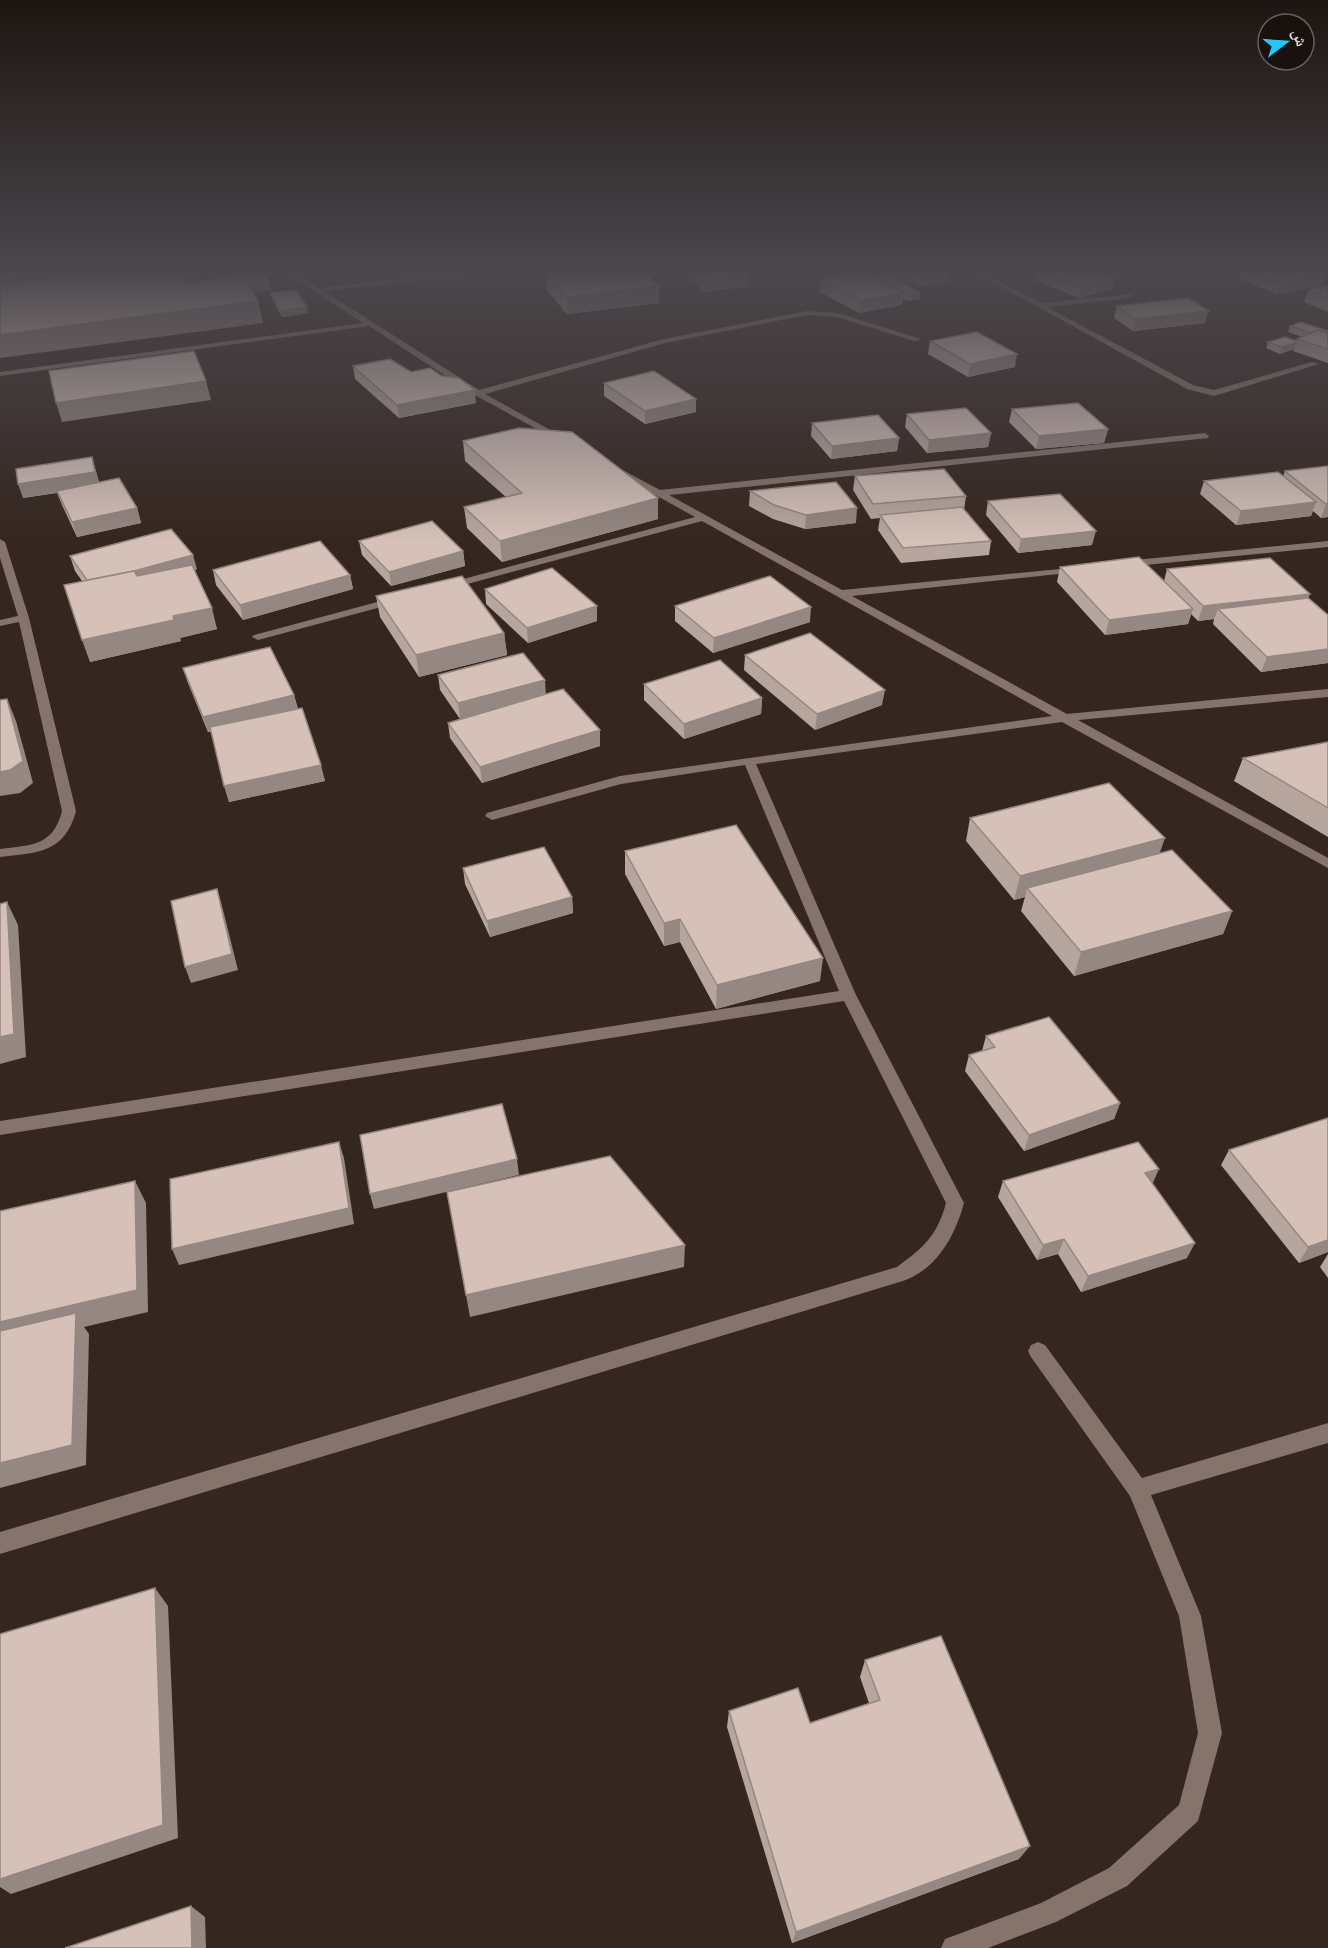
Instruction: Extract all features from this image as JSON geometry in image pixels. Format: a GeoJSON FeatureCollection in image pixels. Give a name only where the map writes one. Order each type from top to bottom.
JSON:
{"type":"FeatureCollection","features":[{"type":"Feature","properties":{"kind":"street"},"geometry":{"type":"LineString","coordinates":[[0,374],[104,360]]}},
{"type":"Feature","properties":{"kind":"street"},"geometry":{"type":"LineString","coordinates":[[426,360],[478,393],[568,443]]}},
{"type":"Feature","properties":{"kind":"street"},"geometry":{"type":"LineString","coordinates":[[478,393],[597,360]]}},
{"type":"Feature","properties":{"kind":"street"},"geometry":{"type":"LineString","coordinates":[[1141,360],[1190,387],[1214,393],[1315,364]]}},
{"type":"Feature","properties":{"kind":"street"},"geometry":{"type":"LineString","coordinates":[[658,493],[1205,436]]}},
{"type":"Feature","properties":{"kind":"street"},"geometry":{"type":"LineString","coordinates":[[608,465],[1328,864]]}},
{"type":"Feature","properties":{"kind":"street"},"geometry":{"type":"LineString","coordinates":[[430,591],[703,518]]}},
{"type":"Feature","properties":{"kind":"street"},"geometry":{"type":"LineString","coordinates":[[0,542],[24,618],[69,811],[66,827],[55,841],[34,849],[0,853]]}},
{"type":"Feature","properties":{"kind":"street"},"geometry":{"type":"LineString","coordinates":[[1118,565],[1328,544]]}},
{"type":"Feature","properties":{"kind":"street"},"geometry":{"type":"LineString","coordinates":[[838,594],[1083,569]]}},
{"type":"Feature","properties":{"kind":"street"},"geometry":{"type":"LineString","coordinates":[[258,637],[407,597]]}},
{"type":"Feature","properties":{"kind":"street"},"geometry":{"type":"LineString","coordinates":[[0,623],[24,618]]}},
{"type":"Feature","properties":{"kind":"street"},"geometry":{"type":"LineString","coordinates":[[492,816],[620,780],[748,761],[1063,718],[1328,693]]}},
{"type":"Feature","properties":{"kind":"street"},"geometry":{"type":"LineString","coordinates":[[0,1543],[903,1274],[932,1251],[950,1228],[956,1203],[849,995],[748,761]]}},
{"type":"Feature","properties":{"kind":"street"},"geometry":{"type":"LineString","coordinates":[[0,1128],[849,995]]}},
{"type":"Feature","properties":{"kind":"street"},"geometry":{"type":"LineString","coordinates":[[954,1948],[1047,1913],[1118,1877],[1189,1812],[1210,1733],[1190,1616],[1138,1489],[1038,1352]]}},
{"type":"Feature","properties":{"kind":"street"},"geometry":{"type":"LineString","coordinates":[[1138,1489],[1328,1433]]}},
{"type":"Feature","properties":{"kind":"building"},"geometry":{"type":"Polygon","coordinates":[[[129,360],[198,360],[206,381],[56,403],[49,371],[129,360]]]}},
{"type":"Feature","properties":{"kind":"building"},"geometry":{"type":"Polygon","coordinates":[[[391,360],[411,372],[430,368],[442,376],[459,378],[475,390],[397,405],[353,366],[391,360]]]}},
{"type":"Feature","properties":{"kind":"building"},"geometry":{"type":"Polygon","coordinates":[[[963,360],[989,360],[970,364],[963,360]]]}},
{"type":"Feature","properties":{"kind":"building"},"geometry":{"type":"Polygon","coordinates":[[[654,371],[696,399],[645,411],[604,383],[654,371]]]}},
{"type":"Feature","properties":{"kind":"building"},"geometry":{"type":"Polygon","coordinates":[[[1078,403],[1108,429],[1039,436],[1012,409],[1078,403]]]}},
{"type":"Feature","properties":{"kind":"building"},"geometry":{"type":"Polygon","coordinates":[[[966,408],[991,433],[929,440],[907,414],[966,408]]]}},
{"type":"Feature","properties":{"kind":"building"},"geometry":{"type":"Polygon","coordinates":[[[878,415],[899,438],[832,446],[812,423],[878,415]]]}},
{"type":"Feature","properties":{"kind":"building"},"geometry":{"type":"Polygon","coordinates":[[[519,428],[572,432],[658,498],[500,541],[464,507],[522,493],[463,441],[519,428]]]}},
{"type":"Feature","properties":{"kind":"building"},"geometry":{"type":"Polygon","coordinates":[[[92,457],[95,472],[18,484],[16,469],[92,457]]]}},
{"type":"Feature","properties":{"kind":"building"},"geometry":{"type":"Polygon","coordinates":[[[1328,466],[1328,503],[1326,504],[1285,471],[1328,466]]]}},
{"type":"Feature","properties":{"kind":"building"},"geometry":{"type":"Polygon","coordinates":[[[944,469],[966,496],[873,504],[855,476],[944,469]]]}},
{"type":"Feature","properties":{"kind":"building"},"geometry":{"type":"Polygon","coordinates":[[[1278,472],[1316,502],[1241,511],[1204,481],[1278,472]]]}},
{"type":"Feature","properties":{"kind":"building"},"geometry":{"type":"Polygon","coordinates":[[[119,478],[137,508],[72,522],[57,491],[119,478]]]}},
{"type":"Feature","properties":{"kind":"building"},"geometry":{"type":"Polygon","coordinates":[[[836,482],[857,508],[806,515],[774,505],[750,491],[836,482]]]}},
{"type":"Feature","properties":{"kind":"building"},"geometry":{"type":"Polygon","coordinates":[[[1060,494],[1096,531],[1021,539],[988,501],[1060,494]]]}},
{"type":"Feature","properties":{"kind":"building"},"geometry":{"type":"Polygon","coordinates":[[[962,507],[991,541],[903,548],[880,515],[962,507]]]}},
{"type":"Feature","properties":{"kind":"building"},"geometry":{"type":"Polygon","coordinates":[[[432,521],[463,551],[389,572],[359,541],[432,521]]]}},
{"type":"Feature","properties":{"kind":"building"},"geometry":{"type":"Polygon","coordinates":[[[171,529],[193,555],[134,571],[87,580],[70,556],[171,529]]]}},
{"type":"Feature","properties":{"kind":"building"},"geometry":{"type":"Polygon","coordinates":[[[320,541],[350,575],[240,605],[213,570],[320,541]]]}},
{"type":"Feature","properties":{"kind":"building"},"geometry":{"type":"Polygon","coordinates":[[[1139,557],[1193,609],[1109,620],[1060,567],[1139,557]]]}},
{"type":"Feature","properties":{"kind":"building"},"geometry":{"type":"Polygon","coordinates":[[[1270,558],[1310,594],[1203,606],[1167,569],[1270,558]]]}},
{"type":"Feature","properties":{"kind":"building"},"geometry":{"type":"Polygon","coordinates":[[[192,565],[212,608],[173,616],[174,620],[82,640],[64,585],[134,571],[137,576],[192,565]]]}},
{"type":"Feature","properties":{"kind":"building"},"geometry":{"type":"Polygon","coordinates":[[[552,568],[597,606],[527,628],[485,589],[552,568]]]}},
{"type":"Feature","properties":{"kind":"building"},"geometry":{"type":"Polygon","coordinates":[[[462,576],[504,633],[416,655],[376,596],[462,576]]]}},
{"type":"Feature","properties":{"kind":"building"},"geometry":{"type":"Polygon","coordinates":[[[770,576],[811,607],[714,638],[675,606],[770,576]]]}},
{"type":"Feature","properties":{"kind":"building"},"geometry":{"type":"Polygon","coordinates":[[[1308,598],[1328,615],[1328,649],[1267,657],[1218,609],[1308,598]]]}},
{"type":"Feature","properties":{"kind":"building"},"geometry":{"type":"Polygon","coordinates":[[[810,633],[885,690],[817,714],[745,655],[810,633]]]}},
{"type":"Feature","properties":{"kind":"building"},"geometry":{"type":"Polygon","coordinates":[[[270,647],[294,695],[203,717],[183,668],[270,647]]]}},
{"type":"Feature","properties":{"kind":"building"},"geometry":{"type":"Polygon","coordinates":[[[523,653],[545,680],[458,703],[438,675],[523,653]]]}},
{"type":"Feature","properties":{"kind":"building"},"geometry":{"type":"Polygon","coordinates":[[[720,660],[762,698],[684,724],[644,684],[720,660]]]}},
{"type":"Feature","properties":{"kind":"building"},"geometry":{"type":"Polygon","coordinates":[[[563,689],[600,730],[480,767],[448,723],[563,689]]]}},
{"type":"Feature","properties":{"kind":"building"},"geometry":{"type":"Polygon","coordinates":[[[7,699],[23,761],[10,770],[0,772],[0,700],[7,699]]]}},
{"type":"Feature","properties":{"kind":"building"},"geometry":{"type":"Polygon","coordinates":[[[302,708],[321,765],[224,786],[210,727],[302,708]]]}},
{"type":"Feature","properties":{"kind":"building"},"geometry":{"type":"Polygon","coordinates":[[[1328,742],[1328,808],[1243,758],[1328,742]]]}},
{"type":"Feature","properties":{"kind":"building"},"geometry":{"type":"Polygon","coordinates":[[[1109,783],[1165,838],[1020,876],[970,818],[1109,783]]]}},
{"type":"Feature","properties":{"kind":"building"},"geometry":{"type":"Polygon","coordinates":[[[736,825],[823,958],[717,985],[680,919],[664,923],[625,851],[736,825]]]}},
{"type":"Feature","properties":{"kind":"building"},"geometry":{"type":"Polygon","coordinates":[[[544,847],[572,897],[487,921],[463,868],[544,847]]]}},
{"type":"Feature","properties":{"kind":"building"},"geometry":{"type":"Polygon","coordinates":[[[1172,850],[1232,911],[1081,952],[1027,888],[1172,850]]]}},
{"type":"Feature","properties":{"kind":"building"},"geometry":{"type":"Polygon","coordinates":[[[217,889],[232,954],[185,967],[171,901],[217,889]]]}},
{"type":"Feature","properties":{"kind":"building"},"geometry":{"type":"Polygon","coordinates":[[[7,902],[14,1034],[0,1037],[0,904],[7,902]]]}},
{"type":"Feature","properties":{"kind":"building"},"geometry":{"type":"Polygon","coordinates":[[[1049,1017],[1120,1103],[1029,1135],[969,1055],[995,1047],[986,1036],[1049,1017]]]}},
{"type":"Feature","properties":{"kind":"building"},"geometry":{"type":"Polygon","coordinates":[[[502,1104],[517,1159],[370,1194],[360,1135],[502,1104]]]}},
{"type":"Feature","properties":{"kind":"building"},"geometry":{"type":"Polygon","coordinates":[[[1328,1118],[1328,1240],[1308,1247],[1229,1150],[1328,1118]]]}},
{"type":"Feature","properties":{"kind":"building"},"geometry":{"type":"Polygon","coordinates":[[[339,1142],[349,1208],[172,1249],[170,1179],[339,1142]]]}},
{"type":"Feature","properties":{"kind":"building"},"geometry":{"type":"Polygon","coordinates":[[[1138,1142],[1159,1169],[1145,1173],[1195,1243],[1088,1276],[1064,1239],[1043,1245],[1003,1181],[1138,1142]]]}},
{"type":"Feature","properties":{"kind":"building"},"geometry":{"type":"Polygon","coordinates":[[[610,1156],[685,1245],[466,1295],[447,1192],[610,1156]]]}},
{"type":"Feature","properties":{"kind":"building"},"geometry":{"type":"Polygon","coordinates":[[[135,1181],[137,1290],[0,1322],[0,1211],[135,1181]]]}},
{"type":"Feature","properties":{"kind":"building"},"geometry":{"type":"Polygon","coordinates":[[[76,1313],[72,1445],[0,1463],[0,1331],[76,1313]]]}},
{"type":"Feature","properties":{"kind":"building"},"geometry":{"type":"Polygon","coordinates":[[[155,1588],[163,1825],[0,1879],[0,1634],[155,1588]]]}},
{"type":"Feature","properties":{"kind":"building"},"geometry":{"type":"Polygon","coordinates":[[[941,1636],[1030,1846],[796,1932],[729,1711],[798,1688],[810,1723],[880,1700],[865,1660],[941,1636]]]}},
{"type":"Feature","properties":{"kind":"building"},"geometry":{"type":"Polygon","coordinates":[[[191,1906],[192,1948],[65,1948],[191,1906]]]}}]}
